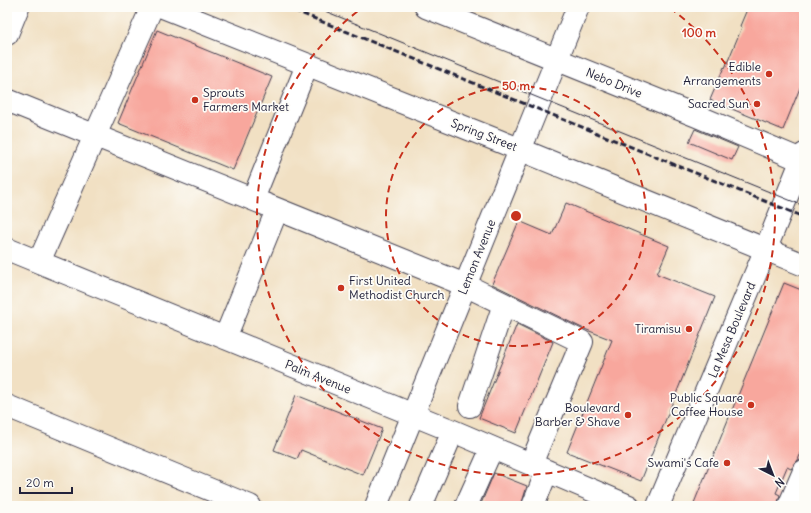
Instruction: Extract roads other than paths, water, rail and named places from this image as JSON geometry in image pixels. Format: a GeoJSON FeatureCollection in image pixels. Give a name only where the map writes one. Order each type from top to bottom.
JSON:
{"type":"FeatureCollection","features":[{"type":"Feature","properties":{"kind":"main road"},"geometry":{"type":"LineString","coordinates":[[7,34],[18,7]]}},
{"type":"Feature","properties":{"kind":"main road"},"geometry":{"type":"LineString","coordinates":[[39,262],[152,7]]}},
{"type":"Feature","properties":{"kind":"main road","name":"Spring Street"},"geometry":{"type":"LineString","coordinates":[[162,7],[520,150],[765,251],[804,265]]}},
{"type":"Feature","properties":{"kind":"main road","name":"Nebo Drive"},"geometry":{"type":"LineString","coordinates":[[426,7],[803,157]]}},
{"type":"Feature","properties":{"kind":"main road","name":"Lemon Avenue"},"geometry":{"type":"LineString","coordinates":[[376,506],[578,7]]}},
{"type":"Feature","properties":{"kind":"main road"},"geometry":{"type":"LineString","coordinates":[[253,199],[307,65]]}},
{"type":"Feature","properties":{"kind":"main road"},"geometry":{"type":"LineString","coordinates":[[7,100],[465,285],[582,342],[539,467],[533,506]]}},
{"type":"Feature","properties":{"kind":"main road","name":"La Mesa Boulevard"},"geometry":{"type":"LineString","coordinates":[[658,506],[803,157]]}},
{"type":"Feature","properties":{"kind":"main road"},"geometry":{"type":"LineString","coordinates":[[225,338],[277,210]]}},
{"type":"Feature","properties":{"kind":"main road","name":"Palm Avenue"},"geometry":{"type":"LineString","coordinates":[[7,249],[539,467],[629,506]]}},
{"type":"Feature","properties":{"kind":"main road"},"geometry":{"type":"LineString","coordinates":[[470,406],[504,304]]}},
{"type":"Feature","properties":{"kind":"main road"},"geometry":{"type":"LineString","coordinates":[[7,406],[250,506]]}},
{"type":"Feature","properties":{"kind":"main road"},"geometry":{"type":"LineString","coordinates":[[421,506],[453,432]]}},
{"type":"Feature","properties":{"kind":"main road"},"geometry":{"type":"LineString","coordinates":[[466,506],[492,448]]}},
{"type":"Feature","properties":{"kind":"main road"},"geometry":{"type":"LineString","coordinates":[[789,506],[804,471]]}},
{"type":"Feature","properties":{"kind":"tram line"},"geometry":{"type":"LineString","coordinates":[[315,7],[804,206]]}},
{"type":"Feature","properties":{"kind":"railway"},"geometry":{"type":"LineString","coordinates":[[286,7],[804,217]]}},
{"type":"Feature","properties":{"kind":"place","name":"Edible Arrangements"},"geometry":{"type":"Point","coordinates":[769,74]}},
{"type":"Feature","properties":{"kind":"place","name":"Sprouts Farmers Market"},"geometry":{"type":"Point","coordinates":[195,100]}},
{"type":"Feature","properties":{"kind":"place","name":"Sacred Sun"},"geometry":{"type":"Point","coordinates":[757,104]}},
{"type":"Feature","properties":{"kind":"place","name":"First United Methodist Church"},"geometry":{"type":"Point","coordinates":[341,288]}},
{"type":"Feature","properties":{"kind":"place","name":"Tiramisu"},"geometry":{"type":"Point","coordinates":[689,329]}},
{"type":"Feature","properties":{"kind":"place","name":"Public Square Coffee House"},"geometry":{"type":"Point","coordinates":[751,405]}},
{"type":"Feature","properties":{"kind":"place","name":"Boulevard Barber & Shave"},"geometry":{"type":"Point","coordinates":[628,415]}},
{"type":"Feature","properties":{"kind":"place","name":"Swami's Cafe"},"geometry":{"type":"Point","coordinates":[727,463]}}]}
